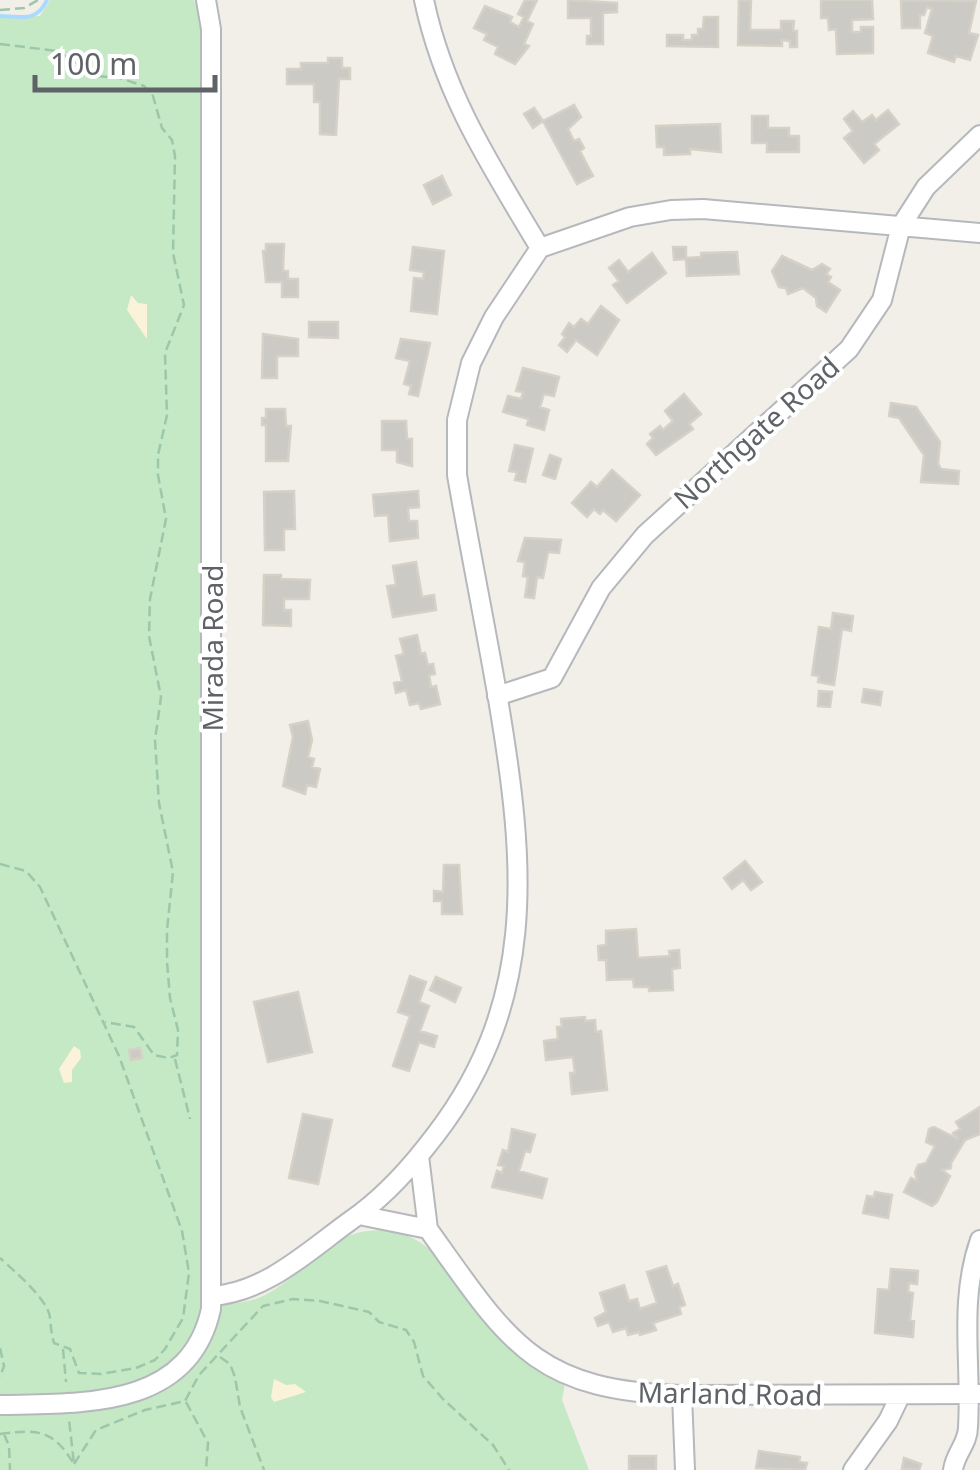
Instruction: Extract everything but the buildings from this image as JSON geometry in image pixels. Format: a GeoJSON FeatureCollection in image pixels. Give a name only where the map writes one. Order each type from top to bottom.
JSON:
{"type":"FeatureCollection","features":[{"type":"Feature","properties":{"kind":"street","name":"Mirada Road"},"geometry":{"type":"LineString","coordinates":[[0,1405],[102,1400],[152,1386],[167,1377],[191,1352],[208,1321],[212,1296],[211,29],[206,0]]}},
{"type":"Feature","properties":{"kind":"street"},"geometry":{"type":"LineString","coordinates":[[424,0],[435,50],[456,104],[540,248]]}},
{"type":"Feature","properties":{"kind":"street","name":"Northgate Road"},"geometry":{"type":"LineString","coordinates":[[497,696],[552,678],[601,588],[645,535],[849,348],[882,300],[901,226],[926,188],[980,136]]}},
{"type":"Feature","properties":{"kind":"street"},"geometry":{"type":"LineString","coordinates":[[212,1296],[233,1294],[261,1284],[359,1215],[419,1156],[463,1096],[504,996],[519,912],[519,850],[514,793],[457,475],[456,420],[480,340],[540,248],[630,217],[671,210],[721,210],[980,234]]}},
{"type":"Feature","properties":{"kind":"street"},"geometry":{"type":"LineString","coordinates":[[359,1215],[428,1229],[419,1156]]}},
{"type":"Feature","properties":{"kind":"street","name":"Marland Road"},"geometry":{"type":"LineString","coordinates":[[428,1229],[488,1313],[522,1349],[564,1375],[594,1385],[642,1394],[682,1395],[975,1394]]}},
{"type":"Feature","properties":{"kind":"street"},"geometry":{"type":"LineString","coordinates":[[953,1470],[967,1438],[975,1394],[965,1311],[970,1269],[980,1240]]}},
{"type":"Feature","properties":{"kind":"street"},"geometry":{"type":"LineString","coordinates":[[682,1395],[686,1470]]}},
{"type":"Feature","properties":{"kind":"street"},"geometry":{"type":"LineString","coordinates":[[853,1470],[888,1421],[900,1396]]}},
{"type":"Feature","properties":{"kind":"path"},"geometry":{"type":"LineString","coordinates":[[0,10],[24,8],[38,0]]}},
{"type":"Feature","properties":{"kind":"path"},"geometry":{"type":"LineString","coordinates":[[0,44],[57,51],[97,76],[144,86],[153,96],[162,128],[174,146],[172,241],[184,305],[166,353],[167,414],[158,455],[166,519],[150,598],[149,636],[161,696],[155,740],[159,803],[173,872],[167,930],[170,998],[178,1030],[175,1058],[190,1119]]}},
{"type":"Feature","properties":{"kind":"path"},"geometry":{"type":"LineString","coordinates":[[0,864],[26,872],[40,888],[105,1022],[182,1231],[189,1273],[187,1303],[166,1348],[155,1360],[101,1374],[79,1373],[70,1349],[54,1343],[48,1326],[50,1317],[42,1300],[0,1258]]}},
{"type":"Feature","properties":{"kind":"path"},"geometry":{"type":"LineString","coordinates":[[105,1022],[134,1026],[154,1056],[175,1058]]}},
{"type":"Feature","properties":{"kind":"path"},"geometry":{"type":"LineString","coordinates":[[74,1464],[96,1430],[145,1410],[185,1400],[199,1375],[263,1306],[293,1298],[368,1312],[379,1322],[406,1330],[414,1342],[423,1376],[442,1399],[493,1445],[508,1470]]}},
{"type":"Feature","properties":{"kind":"path"},"geometry":{"type":"LineString","coordinates":[[0,1348],[4,1366],[0,1377]]}},
{"type":"Feature","properties":{"kind":"path"},"geometry":{"type":"LineString","coordinates":[[63,1348],[66,1382]]}},
{"type":"Feature","properties":{"kind":"path"},"geometry":{"type":"LineString","coordinates":[[219,1357],[230,1364],[236,1377],[240,1407],[264,1470]]}},
{"type":"Feature","properties":{"kind":"path"},"geometry":{"type":"LineString","coordinates":[[185,1400],[208,1443],[206,1470]]}},
{"type":"Feature","properties":{"kind":"path"},"geometry":{"type":"LineString","coordinates":[[68,1420],[74,1464]]}},
{"type":"Feature","properties":{"kind":"path"},"geometry":{"type":"LineString","coordinates":[[2,1434],[42,1434],[58,1440],[74,1464]]}},
{"type":"Feature","properties":{"kind":"path"},"geometry":{"type":"LineString","coordinates":[[2,1434],[9,1446],[10,1470]]}},
{"type":"Feature","properties":{"kind":"green space"},"geometry":{"type":"Polygon","coordinates":[[[50,0],[194,0],[200,17],[201,1094],[205,1305],[243,1302],[265,1295],[326,1249],[353,1234],[391,1231],[410,1237],[441,1261],[507,1346],[565,1383],[562,1400],[589,1470],[0,1470],[0,17],[40,16],[50,0]]]}},
{"type":"Feature","properties":{"kind":"sand"},"geometry":{"type":"Polygon","coordinates":[[[131,295],[138,303],[147,304],[147,339],[127,310],[131,295]]]}},
{"type":"Feature","properties":{"kind":"sand"},"geometry":{"type":"Polygon","coordinates":[[[74,1046],[80,1050],[81,1058],[72,1070],[72,1082],[64,1083],[59,1069],[74,1046]]]}},
{"type":"Feature","properties":{"kind":"sand"},"geometry":{"type":"Polygon","coordinates":[[[274,1379],[286,1385],[295,1384],[306,1392],[274,1402],[274,1379]]]}},
{"type":"Feature","properties":{"kind":"waterway"},"geometry":{"type":"LineString","coordinates":[[0,16],[34,15],[47,0]]}}]}
